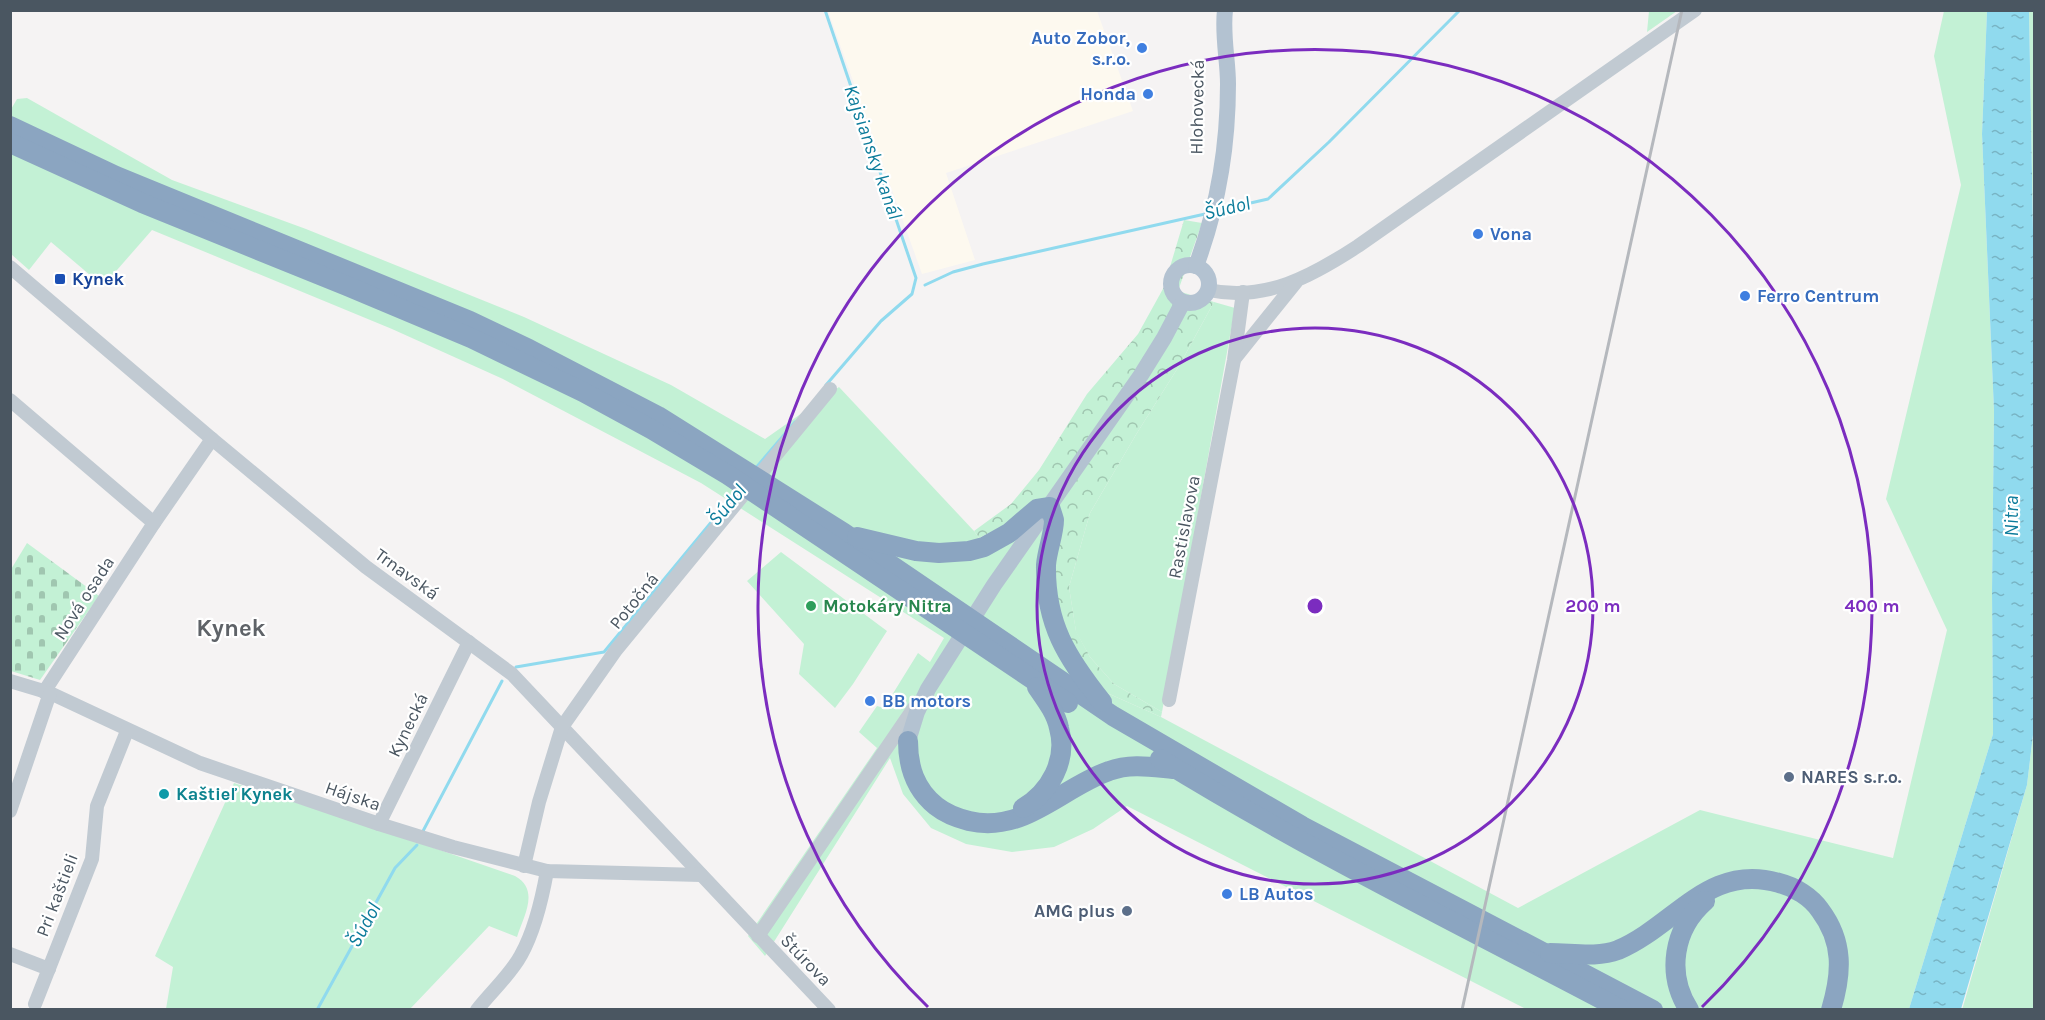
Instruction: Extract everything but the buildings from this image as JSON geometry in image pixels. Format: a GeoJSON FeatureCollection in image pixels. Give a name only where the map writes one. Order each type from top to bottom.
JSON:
{"type":"FeatureCollection","features":[{"type":"Feature","properties":{"kind":"highway"},"geometry":{"type":"LineString","coordinates":[[10,126],[116,176],[470,321],[658,416],[1034,682],[1176,769],[1285,832],[1653,1010]]}},
{"type":"Feature","properties":{"kind":"highway"},"geometry":{"type":"LineString","coordinates":[[10,143],[142,203],[357,290],[521,361],[733,470]]}},
{"type":"Feature","properties":{"kind":"highway"},"geometry":{"type":"LineString","coordinates":[[770,494],[844,533],[1113,716],[1452,912]]}},
{"type":"Feature","properties":{"kind":"highway"},"geometry":{"type":"LineString","coordinates":[[844,533],[916,551],[953,553],[969,551],[1009,533],[1037,509],[1050,507],[1054,521],[1047,554],[1046,583],[1053,624],[1067,655],[1113,716]]}},
{"type":"Feature","properties":{"kind":"highway"},"geometry":{"type":"LineString","coordinates":[[900,741],[924,785],[952,809],[976,816],[991,817],[1024,808],[1038,798],[1046,788],[1054,776],[1061,753],[1059,727],[1054,713],[1034,682]]}},
{"type":"Feature","properties":{"kind":"highway"},"geometry":{"type":"LineString","coordinates":[[900,741],[920,789],[938,808],[950,815],[974,822],[999,823],[1025,816],[1111,770],[1135,766],[1176,769]]}},
{"type":"Feature","properties":{"kind":"highway"},"geometry":{"type":"LineString","coordinates":[[1536,954],[1594,955],[1617,950],[1640,938],[1704,893],[1721,884],[1754,878],[1770,880],[1788,885],[1803,895],[1829,922],[1837,942],[1839,964],[1831,1010]]}},
{"type":"Feature","properties":{"kind":"highway"},"geometry":{"type":"LineString","coordinates":[[1689,1010],[1679,989],[1675,966],[1678,942],[1685,924],[1695,910],[1709,898],[1737,885],[1752,884],[1767,885],[1800,899],[1812,910],[1824,927],[1830,943],[1833,964],[1824,1010]]}},
{"type":"Feature","properties":{"kind":"highway"},"geometry":{"type":"LineString","coordinates":[[1536,954],[1594,995],[1622,1010]]}},
{"type":"Feature","properties":{"kind":"highway"},"geometry":{"type":"LineString","coordinates":[[1594,995],[1609,1010]]}},
{"type":"Feature","properties":{"kind":"main road","name":"Hlohovecká"},"geometry":{"type":"LineString","coordinates":[[1213,212],[1219,102],[1216,10]]}},
{"type":"Feature","properties":{"kind":"main road","name":"Hlohovecká"},"geometry":{"type":"LineString","coordinates":[[1213,212],[1224,161],[1228,122],[1225,10]]}},
{"type":"Feature","properties":{"kind":"main road"},"geometry":{"type":"LineString","coordinates":[[1196,266],[1213,212]]}},
{"type":"Feature","properties":{"kind":"main road"},"geometry":{"type":"LineString","coordinates":[[1183,266],[1196,266],[1207,275],[1215,291],[1199,301],[1183,302],[1173,293],[1172,279],[1176,271],[1183,266]]}},
{"type":"Feature","properties":{"kind":"main road"},"geometry":{"type":"LineString","coordinates":[[1174,321],[1215,291]]}},
{"type":"Feature","properties":{"kind":"main road"},"geometry":{"type":"LineString","coordinates":[[900,741],[928,689],[994,585],[1141,375],[1183,302]]}},
{"type":"Feature","properties":{"kind":"street"},"geometry":{"type":"LineString","coordinates":[[1215,291],[1242,292],[1272,289],[1296,282],[1317,272],[1358,246],[1695,10]]}},
{"type":"Feature","properties":{"kind":"street","name":"Trnavská"},"geometry":{"type":"LineString","coordinates":[[10,267],[366,567],[513,674],[758,936]]}},
{"type":"Feature","properties":{"kind":"street","name":"Rastislavova"},"geometry":{"type":"LineString","coordinates":[[1234,360],[1296,282]]}},
{"type":"Feature","properties":{"kind":"street","name":"Rastislavova"},"geometry":{"type":"LineString","coordinates":[[1170,700],[1234,360],[1242,292]]}},
{"type":"Feature","properties":{"kind":"street","name":"Potočná"},"geometry":{"type":"LineString","coordinates":[[524,866],[562,727],[616,650],[830,389]]}},
{"type":"Feature","properties":{"kind":"street"},"geometry":{"type":"LineString","coordinates":[[10,400],[154,523]]}},
{"type":"Feature","properties":{"kind":"street","name":"Nová osada"},"geometry":{"type":"LineString","coordinates":[[10,811],[47,693],[154,523],[212,439]]}},
{"type":"Feature","properties":{"kind":"street","name":"Kynecká"},"geometry":{"type":"LineString","coordinates":[[379,824],[469,642]]}},
{"type":"Feature","properties":{"kind":"street","name":"Hájska"},"geometry":{"type":"LineString","coordinates":[[10,681],[47,693],[200,763],[379,824],[524,866],[547,871],[702,874]]}},
{"type":"Feature","properties":{"kind":"street","name":"Pri kaštieli"},"geometry":{"type":"LineString","coordinates":[[35,1004],[92,859],[99,798],[127,730]]}},
{"type":"Feature","properties":{"kind":"street"},"geometry":{"type":"LineString","coordinates":[[758,936],[900,741]]}},
{"type":"Feature","properties":{"kind":"street"},"geometry":{"type":"LineString","coordinates":[[477,1010],[520,956],[533,926],[547,871]]}},
{"type":"Feature","properties":{"kind":"street","name":"Štúrova"},"geometry":{"type":"LineString","coordinates":[[758,936],[829,1010]]}},
{"type":"Feature","properties":{"kind":"street"},"geometry":{"type":"LineString","coordinates":[[10,954],[49,969]]}},
{"type":"Feature","properties":{"kind":"shaded area"},"geometry":{"type":"Polygon","coordinates":[[[828,11],[1097,11],[1133,111],[946,173],[975,260],[922,274],[828,11]]]}},
{"type":"Feature","properties":{"kind":"green space"},"geometry":{"type":"Polygon","coordinates":[[[1649,10],[1677,11],[1647,32],[1649,10]]]}},
{"type":"Feature","properties":{"kind":"green space"},"geometry":{"type":"Polygon","coordinates":[[[1944,11],[1987,11],[1982,134],[1994,411],[1993,734],[1909,1009],[1526,1009],[1127,806],[1093,829],[1054,847],[1012,852],[966,844],[931,828],[903,794],[890,758],[765,956],[748,936],[877,748],[859,732],[877,706],[884,708],[918,653],[930,662],[944,638],[701,483],[503,379],[392,329],[152,230],[103,286],[51,242],[29,270],[11,254],[10,111],[17,99],[27,98],[172,180],[306,229],[524,317],[671,385],[765,439],[839,387],[979,538],[1022,516],[1057,535],[1050,588],[1096,688],[1161,717],[1518,908],[1700,810],[1893,858],[1947,630],[1886,499],[1961,185],[1934,56],[1944,11]]]}},
{"type":"Feature","properties":{"kind":"green space"},"geometry":{"type":"Polygon","coordinates":[[[2029,11],[2034,11],[2034,286],[2029,11]]]}},
{"type":"Feature","properties":{"kind":"green space"},"geometry":{"type":"Polygon","coordinates":[[[1184,220],[1202,223],[1178,291],[1214,302],[1179,366],[1090,513],[1069,587],[1076,631],[1090,657],[1114,684],[1162,712],[1161,717],[1096,688],[1075,661],[1050,588],[1056,535],[1022,516],[979,538],[974,531],[1011,504],[1039,470],[1087,394],[1138,334],[1164,287],[1184,220]]]}},
{"type":"Feature","properties":{"kind":"green space"},"geometry":{"type":"Polygon","coordinates":[[[1214,302],[1235,308],[1162,712],[1114,684],[1090,657],[1076,632],[1069,587],[1090,513],[1179,366],[1214,302]]]}},
{"type":"Feature","properties":{"kind":"green space"},"geometry":{"type":"Polygon","coordinates":[[[27,543],[99,596],[40,680],[11,671],[10,571],[27,543]]]}},
{"type":"Feature","properties":{"kind":"green space","name":"Motokáry Nitra"},"geometry":{"type":"Polygon","coordinates":[[[781,552],[887,631],[835,708],[799,674],[804,644],[747,581],[781,552]]]}},
{"type":"Feature","properties":{"kind":"green space"},"geometry":{"type":"Polygon","coordinates":[[[2034,676],[2034,1009],[1962,1010],[2027,785],[2033,735],[2034,676]]]}},
{"type":"Feature","properties":{"kind":"green space"},"geometry":{"type":"Polygon","coordinates":[[[234,783],[382,830],[515,876],[527,888],[528,896],[526,912],[517,937],[489,926],[410,1009],[166,1009],[173,967],[155,956],[234,783]]]}},
{"type":"Feature","properties":{"kind":"water","name":"Nitra"},"geometry":{"type":"Polygon","coordinates":[[[1987,11],[2029,11],[2034,286],[2033,735],[2027,785],[1961,1009],[1909,1009],[1993,734],[1994,411],[1982,134],[1987,11]]]}},
{"type":"Feature","properties":{"kind":"waterway","name":"Kajsiansky kanál"},"geometry":{"type":"LineString","coordinates":[[825,10],[916,278],[912,294],[881,321],[826,385]]}},
{"type":"Feature","properties":{"kind":"waterway","name":"Šúdol"},"geometry":{"type":"LineString","coordinates":[[1220,210],[1268,199],[1329,142],[1460,10]]}},
{"type":"Feature","properties":{"kind":"waterway","name":"Šúdol"},"geometry":{"type":"LineString","coordinates":[[925,285],[953,272],[983,264],[1205,214]]}},
{"type":"Feature","properties":{"kind":"waterway","name":"Šúdol"},"geometry":{"type":"LineString","coordinates":[[754,470],[795,422]]}},
{"type":"Feature","properties":{"kind":"waterway","name":"Šúdol"},"geometry":{"type":"LineString","coordinates":[[516,667],[604,652],[737,491]]}},
{"type":"Feature","properties":{"kind":"waterway","name":"Šúdol"},"geometry":{"type":"LineString","coordinates":[[422,833],[502,681]]}},
{"type":"Feature","properties":{"kind":"waterway","name":"Šúdol"},"geometry":{"type":"LineString","coordinates":[[317,1010],[395,868],[417,845]]}},
{"type":"Feature","properties":{"kind":"railway"},"geometry":{"type":"LineString","coordinates":[[1462,1010],[1682,10]]}},
{"type":"Feature","properties":{"kind":"place","name":"Auto Zobor, s.r.o."},"geometry":{"type":"Point","coordinates":[1142,48]}},
{"type":"Feature","properties":{"kind":"place","name":"Honda"},"geometry":{"type":"Point","coordinates":[1148,94]}},
{"type":"Feature","properties":{"kind":"place","name":"Vona"},"geometry":{"type":"Point","coordinates":[1478,234]}},
{"type":"Feature","properties":{"kind":"place","name":"Kynek"},"geometry":{"type":"Point","coordinates":[60,279]}},
{"type":"Feature","properties":{"kind":"place","name":"Ferro Centrum"},"geometry":{"type":"Point","coordinates":[1745,296]}},
{"type":"Feature","properties":{"kind":"place","name":"Motokáry Nitra"},"geometry":{"type":"Point","coordinates":[811,606]}},
{"type":"Feature","properties":{"kind":"place","name":"BB motors"},"geometry":{"type":"Point","coordinates":[870,701]}},
{"type":"Feature","properties":{"kind":"place","name":"NARES s.r.o."},"geometry":{"type":"Point","coordinates":[1789,777]}},
{"type":"Feature","properties":{"kind":"place","name":"Kaštieľ Kynek"},"geometry":{"type":"Point","coordinates":[164,794]}},
{"type":"Feature","properties":{"kind":"place","name":"LB Autos"},"geometry":{"type":"Point","coordinates":[1227,894]}},
{"type":"Feature","properties":{"kind":"place","name":"AMG plus"},"geometry":{"type":"Point","coordinates":[1127,911]}},
{"type":"Feature","properties":{"kind":"district","name":"Kynek"},"geometry":{"type":"Point","coordinates":[231,628]}}]}
